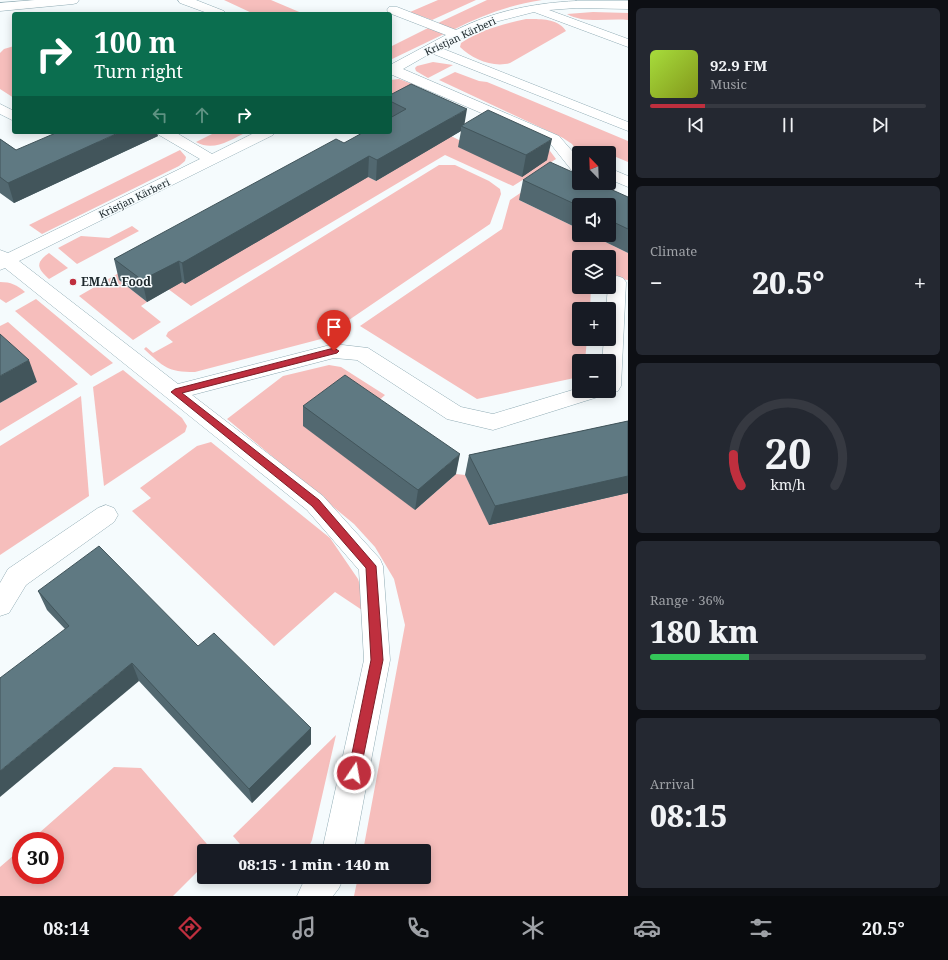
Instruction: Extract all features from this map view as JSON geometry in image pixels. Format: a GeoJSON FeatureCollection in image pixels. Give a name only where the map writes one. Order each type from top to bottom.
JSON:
{"type":"FeatureCollection","features":[{"type":"Feature","properties":{"kind":"street"},"geometry":{"type":"LineString","coordinates":[[0,7],[73,0]]}},
{"type":"Feature","properties":{"kind":"street"},"geometry":{"type":"LineString","coordinates":[[184,0],[216,12]]}},
{"type":"Feature","properties":{"kind":"street","name":"Kristjan Kärberi"},"geometry":{"type":"LineString","coordinates":[[392,69],[491,19],[534,9],[580,4],[628,4]]}},
{"type":"Feature","properties":{"kind":"street"},"geometry":{"type":"LineString","coordinates":[[534,9],[628,43]]}},
{"type":"Feature","properties":{"kind":"street"},"geometry":{"type":"LineString","coordinates":[[393,10],[458,35]]}},
{"type":"Feature","properties":{"kind":"street"},"geometry":{"type":"LineString","coordinates":[[432,49],[628,127]]}},
{"type":"Feature","properties":{"kind":"street"},"geometry":{"type":"LineString","coordinates":[[392,70],[554,139],[572,161]]}},
{"type":"Feature","properties":{"kind":"street"},"geometry":{"type":"LineString","coordinates":[[0,108],[12,116]]}},
{"type":"Feature","properties":{"kind":"street"},"geometry":{"type":"LineString","coordinates":[[167,134],[212,160]]}},
{"type":"Feature","properties":{"kind":"street","name":"Kristjan Kärberi"},"geometry":{"type":"LineString","coordinates":[[2,260],[264,134]]}},
{"type":"Feature","properties":{"kind":"street"},"geometry":{"type":"LineString","coordinates":[[616,177],[628,182]]}},
{"type":"Feature","properties":{"kind":"street"},"geometry":{"type":"LineString","coordinates":[[2,260],[175,392],[315,503],[371,566],[377,660],[339,844]]}},
{"type":"Feature","properties":{"kind":"street"},"geometry":{"type":"LineString","coordinates":[[613,354],[617,282]]}},
{"type":"Feature","properties":{"kind":"street"},"geometry":{"type":"LineString","coordinates":[[175,392],[334,351],[361,353],[455,413],[493,422],[572,398]]}},
{"type":"Feature","properties":{"kind":"street"},"geometry":{"type":"LineString","coordinates":[[0,606],[17,577],[106,515]]}},
{"type":"Feature","properties":{"kind":"street"},"geometry":{"type":"LineString","coordinates":[[314,896],[323,884]]}},
{"type":"Feature","properties":{"kind":"shaded area"},"geometry":{"type":"Polygon","coordinates":[[[224,0],[271,0],[299,12],[250,12],[224,0]]]}},
{"type":"Feature","properties":{"kind":"shaded area"},"geometry":{"type":"Polygon","coordinates":[[[438,0],[476,0],[432,20],[410,12],[438,0]]]}},
{"type":"Feature","properties":{"kind":"shaded area"},"geometry":{"type":"Polygon","coordinates":[[[487,0],[542,0],[496,11],[453,30],[438,23],[487,0]]]}},
{"type":"Feature","properties":{"kind":"shaded area"},"geometry":{"type":"Polygon","coordinates":[[[593,12],[628,13],[628,20],[589,20],[567,14],[593,12]]]}},
{"type":"Feature","properties":{"kind":"shaded area"},"geometry":{"type":"Polygon","coordinates":[[[526,19],[553,21],[563,27],[566,31],[510,63],[497,64],[483,61],[470,55],[460,47],[461,43],[468,38],[484,31],[500,25],[526,19]]]}},
{"type":"Feature","properties":{"kind":"shaded area"},"geometry":{"type":"Polygon","coordinates":[[[428,28],[444,34],[392,59],[392,46],[428,28]]]}},
{"type":"Feature","properties":{"kind":"shaded area"},"geometry":{"type":"Polygon","coordinates":[[[12,47],[12,97],[0,89],[0,53],[4,49],[12,47]]]}},
{"type":"Feature","properties":{"kind":"shaded area"},"geometry":{"type":"Polygon","coordinates":[[[433,62],[453,65],[428,78],[416,71],[415,68],[417,66],[433,62]]]}},
{"type":"Feature","properties":{"kind":"shaded area"},"geometry":{"type":"Polygon","coordinates":[[[455,72],[479,81],[487,82],[628,141],[628,162],[616,157],[616,146],[573,146],[563,138],[439,80],[455,72]]]}},
{"type":"Feature","properties":{"kind":"shaded area"},"geometry":{"type":"Polygon","coordinates":[[[399,79],[415,85],[392,97],[392,80],[399,79]]]}},
{"type":"Feature","properties":{"kind":"shaded area"},"geometry":{"type":"Polygon","coordinates":[[[212,134],[243,134],[222,144],[209,146],[196,142],[212,134]]]}},
{"type":"Feature","properties":{"kind":"shaded area"},"geometry":{"type":"Polygon","coordinates":[[[451,136],[465,143],[544,143],[556,159],[513,186],[445,155],[191,306],[140,268],[119,280],[147,302],[141,306],[161,322],[133,340],[79,296],[143,259],[368,177],[376,181],[451,136]]]}},
{"type":"Feature","properties":{"kind":"shaded area"},"geometry":{"type":"Polygon","coordinates":[[[180,150],[186,157],[185,161],[179,166],[42,234],[29,225],[180,150]]]}},
{"type":"Feature","properties":{"kind":"shaded area"},"geometry":{"type":"Polygon","coordinates":[[[439,165],[455,165],[489,181],[500,189],[501,194],[490,224],[321,339],[195,372],[178,371],[166,367],[144,349],[146,347],[153,353],[173,342],[166,336],[168,332],[439,165]]]}},
{"type":"Feature","properties":{"kind":"shaded area"},"geometry":{"type":"Polygon","coordinates":[[[560,166],[519,200],[572,226],[572,242],[605,242],[628,253],[628,280],[616,279],[616,250],[572,250],[572,294],[591,294],[590,302],[572,302],[572,346],[586,346],[586,354],[572,354],[572,379],[477,399],[360,326],[502,229],[510,200],[560,166]]]}},
{"type":"Feature","properties":{"kind":"shaded area"},"geometry":{"type":"Polygon","coordinates":[[[132,226],[139,231],[77,264],[58,248],[81,236],[109,238],[132,226]]]}},
{"type":"Feature","properties":{"kind":"shaded area"},"geometry":{"type":"Polygon","coordinates":[[[49,253],[68,268],[49,279],[42,272],[39,266],[41,260],[49,253]]]}},
{"type":"Feature","properties":{"kind":"shaded area"},"geometry":{"type":"Polygon","coordinates":[[[0,282],[14,284],[25,292],[6,303],[0,299],[0,282]]]}},
{"type":"Feature","properties":{"kind":"shaded area"},"geometry":{"type":"Polygon","coordinates":[[[36,299],[113,363],[91,376],[15,311],[36,299]]]}},
{"type":"Feature","properties":{"kind":"shaded area"},"geometry":{"type":"Polygon","coordinates":[[[8,322],[78,384],[0,431],[0,403],[37,382],[0,348],[0,326],[8,322]]]}},
{"type":"Feature","properties":{"kind":"shaded area"},"geometry":{"type":"Polygon","coordinates":[[[329,365],[341,367],[385,395],[367,411],[415,510],[456,474],[465,475],[490,525],[628,493],[628,896],[354,896],[357,884],[431,884],[431,844],[364,844],[405,625],[394,579],[375,547],[354,524],[227,419],[283,376],[329,365]]]}},
{"type":"Feature","properties":{"kind":"shaded area"},"geometry":{"type":"Polygon","coordinates":[[[123,370],[182,418],[187,426],[185,432],[104,486],[93,387],[123,370]]]}},
{"type":"Feature","properties":{"kind":"shaded area"},"geometry":{"type":"Polygon","coordinates":[[[81,396],[89,496],[0,555],[0,446],[81,396]]]}},
{"type":"Feature","properties":{"kind":"shaded area"},"geometry":{"type":"Polygon","coordinates":[[[211,442],[330,538],[358,579],[367,606],[362,610],[335,592],[274,646],[132,511],[151,498],[140,488],[197,446],[211,442]]]}},
{"type":"Feature","properties":{"kind":"shaded area"},"geometry":{"type":"Polygon","coordinates":[[[336,735],[310,844],[240,844],[233,836],[336,735]]]}},
{"type":"Feature","properties":{"kind":"shaded area"},"geometry":{"type":"Polygon","coordinates":[[[114,767],[141,768],[207,844],[197,844],[197,872],[173,896],[0,896],[0,867],[12,857],[12,884],[64,884],[64,832],[40,832],[114,767]]]}},
{"type":"Feature","properties":{"kind":"building"},"geometry":{"type":"Polygon","coordinates":[[[411,84],[467,109],[377,160],[369,156],[182,263],[179,261],[142,280],[114,259],[336,139],[344,143],[360,134],[392,134],[392,117],[406,109],[392,102],[392,94],[411,84]]]}},
{"type":"Feature","properties":{"kind":"building"},"geometry":{"type":"Polygon","coordinates":[[[488,110],[552,139],[526,155],[461,126],[488,110]]]}},
{"type":"Feature","properties":{"kind":"building"},"geometry":{"type":"Polygon","coordinates":[[[53,134],[116,134],[8,183],[0,177],[0,139],[16,150],[53,134]]]}},
{"type":"Feature","properties":{"kind":"building"},"geometry":{"type":"Polygon","coordinates":[[[550,162],[572,172],[572,190],[612,190],[628,197],[628,229],[616,223],[616,198],[572,198],[572,203],[523,180],[550,162]]]}},
{"type":"Feature","properties":{"kind":"building"},"geometry":{"type":"Polygon","coordinates":[[[0,334],[29,360],[0,376],[0,334]]]}},
{"type":"Feature","properties":{"kind":"building"},"geometry":{"type":"Polygon","coordinates":[[[345,375],[460,454],[418,490],[303,406],[345,375]]]}},
{"type":"Feature","properties":{"kind":"building"},"geometry":{"type":"Polygon","coordinates":[[[628,421],[628,476],[495,506],[469,455],[628,421]]]}},
{"type":"Feature","properties":{"kind":"building"},"geometry":{"type":"Polygon","coordinates":[[[99,546],[198,646],[214,633],[311,728],[249,789],[132,663],[0,771],[0,678],[69,626],[38,591],[99,546]]]}},
{"type":"Feature","properties":{"kind":"place","name":"EMAA Food"},"geometry":{"type":"Point","coordinates":[73,282]}},
{"type":"Feature","properties":{"kind":"route"},"geometry":{"type":"LineString","coordinates":[[334,351],[175,392],[315,503],[371,566],[377,660],[354,773]]}}]}
